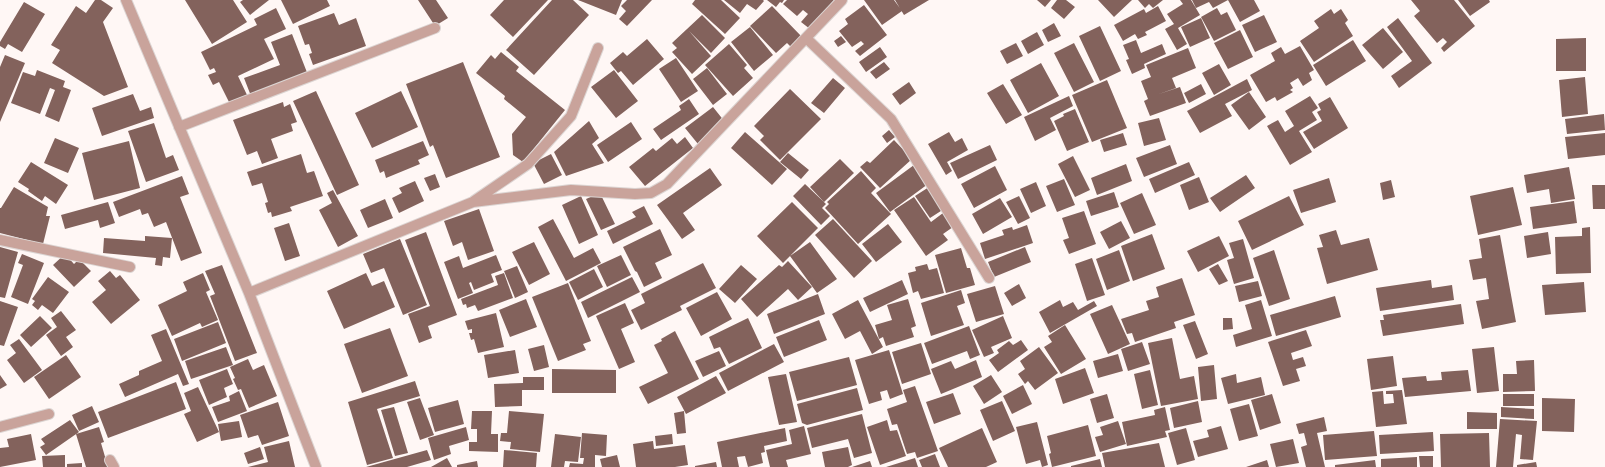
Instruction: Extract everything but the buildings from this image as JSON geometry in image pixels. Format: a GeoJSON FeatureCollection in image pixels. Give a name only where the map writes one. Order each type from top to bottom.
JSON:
{"type":"FeatureCollection","features":[{"type":"Feature","properties":{"kind":"street"},"geometry":{"type":"LineString","coordinates":[[126,0],[249,293],[316,467]]}},
{"type":"Feature","properties":{"kind":"street"},"geometry":{"type":"LineString","coordinates":[[473,202],[572,190],[635,194],[651,193],[667,184],[842,0]]}},
{"type":"Feature","properties":{"kind":"street"},"geometry":{"type":"LineString","coordinates":[[179,127],[435,28]]}},
{"type":"Feature","properties":{"kind":"street"},"geometry":{"type":"LineString","coordinates":[[806,38],[891,119],[989,278]]}},
{"type":"Feature","properties":{"kind":"street"},"geometry":{"type":"LineString","coordinates":[[249,293],[473,202],[528,164],[571,116],[598,48]]}},
{"type":"Feature","properties":{"kind":"street"},"geometry":{"type":"LineString","coordinates":[[0,240],[8,240],[130,267]]}},
{"type":"Feature","properties":{"kind":"street"},"geometry":{"type":"LineString","coordinates":[[0,427],[49,414]]}}]}
